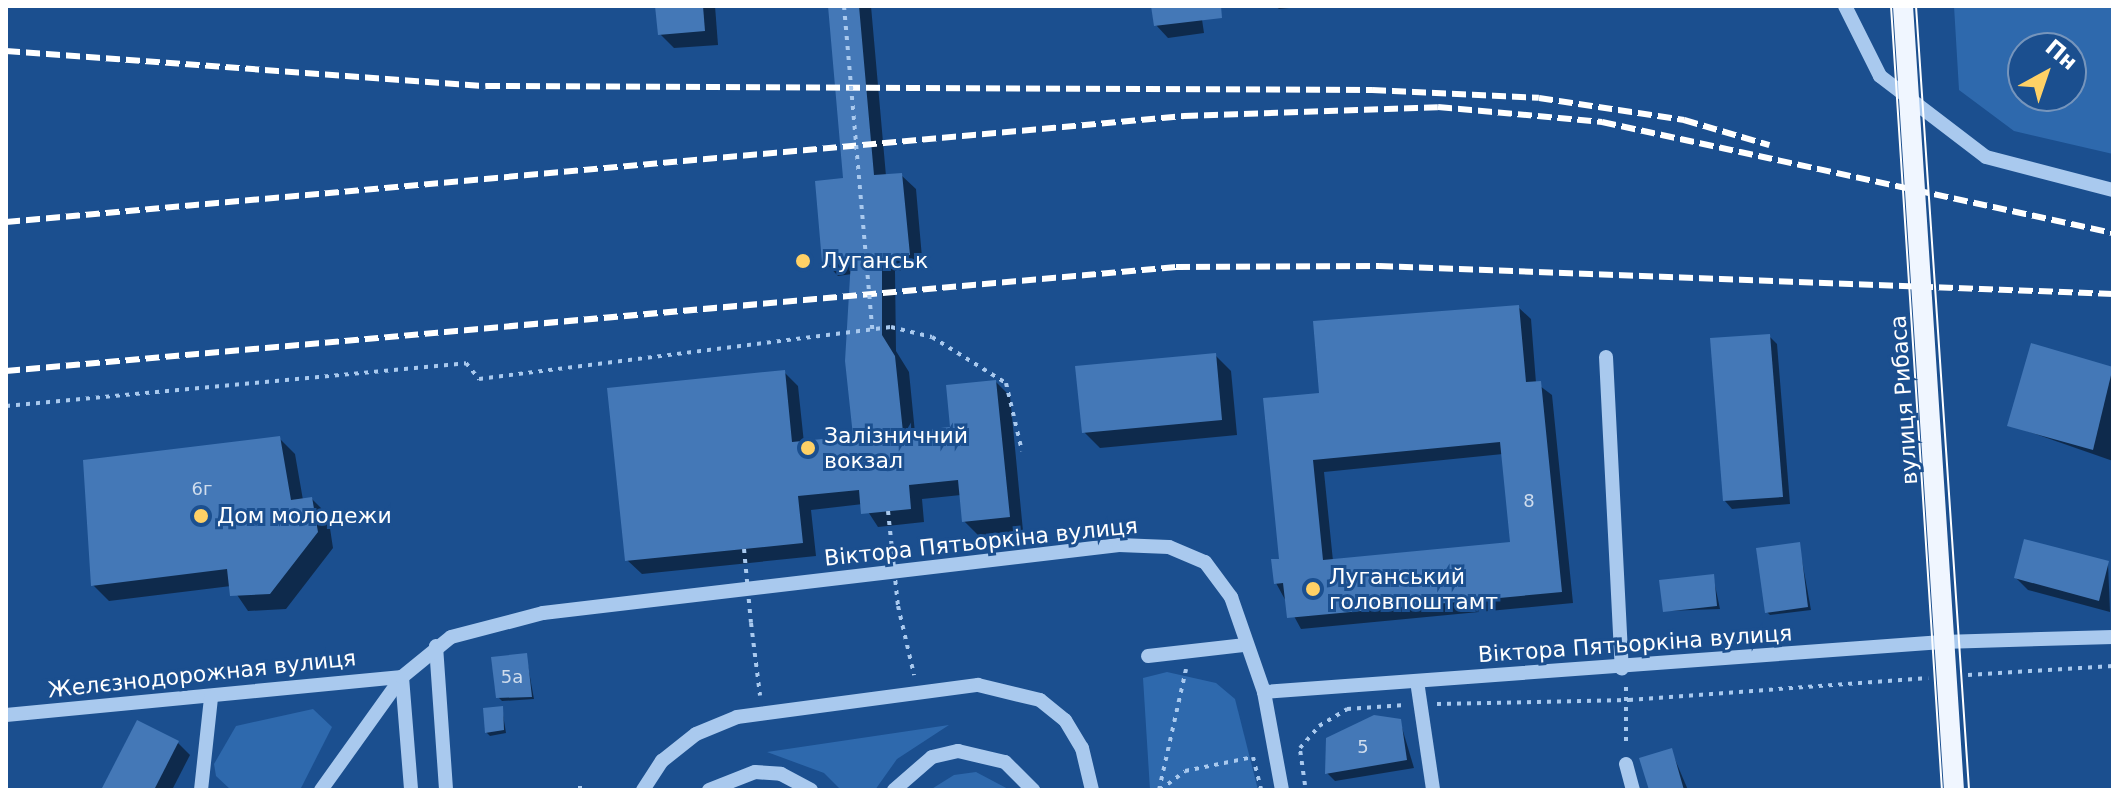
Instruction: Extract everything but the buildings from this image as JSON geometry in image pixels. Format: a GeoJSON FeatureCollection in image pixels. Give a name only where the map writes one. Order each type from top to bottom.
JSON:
{"type":"FeatureCollection","features":[{"type":"Feature","properties":{"kind":"main road","name":"вулиця Рибаса"},"geometry":{"type":"LineString","coordinates":[[1903,6],[1954,790]]}},
{"type":"Feature","properties":{"kind":"street"},"geometry":{"type":"LineString","coordinates":[[1845,6],[1880,76],[1986,157],[2113,190]]}},
{"type":"Feature","properties":{"kind":"street"},"geometry":{"type":"LineString","coordinates":[[1606,357],[1622,669]]}},
{"type":"Feature","properties":{"kind":"street","name":"Віктора Пятьоркіна вулиця"},"geometry":{"type":"LineString","coordinates":[[321,790],[402,677],[436,646],[543,613],[1119,545],[1169,547],[1205,562],[1231,597],[1245,645],[1264,692],[1622,669],[1942,642],[2113,637]]}},
{"type":"Feature","properties":{"kind":"street"},"geometry":{"type":"LineString","coordinates":[[1148,656],[1245,645]]}},
{"type":"Feature","properties":{"kind":"street"},"geometry":{"type":"LineString","coordinates":[[436,646],[446,790]]}},
{"type":"Feature","properties":{"kind":"street"},"geometry":{"type":"LineString","coordinates":[[402,677],[411,790]]}},
{"type":"Feature","properties":{"kind":"street","name":"Желєзнодорожная вулиця"},"geometry":{"type":"LineString","coordinates":[[6,715],[211,698],[402,677]]}},
{"type":"Feature","properties":{"kind":"street"},"geometry":{"type":"LineString","coordinates":[[1417,681],[1433,790]]}},
{"type":"Feature","properties":{"kind":"street"},"geometry":{"type":"LineString","coordinates":[[643,790],[662,761],[696,734],[762,714],[978,685],[1040,700],[1082,748],[1092,790]]}},
{"type":"Feature","properties":{"kind":"street"},"geometry":{"type":"LineString","coordinates":[[1264,692],[1282,790]]}},
{"type":"Feature","properties":{"kind":"street"},"geometry":{"type":"LineString","coordinates":[[201,790],[211,698]]}},
{"type":"Feature","properties":{"kind":"street"},"geometry":{"type":"LineString","coordinates":[[894,790],[932,757],[958,751],[1005,762],[1033,790]]}},
{"type":"Feature","properties":{"kind":"street"},"geometry":{"type":"LineString","coordinates":[[1626,764],[1633,790]]}},
{"type":"Feature","properties":{"kind":"street"},"geometry":{"type":"LineString","coordinates":[[709,790],[755,772],[781,774],[811,790]]}},
{"type":"Feature","properties":{"kind":"path"},"geometry":{"type":"LineString","coordinates":[[844,6],[873,335]]}},
{"type":"Feature","properties":{"kind":"path"},"geometry":{"type":"LineString","coordinates":[[6,406],[466,363],[479,379],[891,327],[932,337],[1006,383],[1022,451]]}},
{"type":"Feature","properties":{"kind":"path"},"geometry":{"type":"LineString","coordinates":[[888,511],[898,606],[918,693]]}},
{"type":"Feature","properties":{"kind":"path"},"geometry":{"type":"LineString","coordinates":[[744,549],[762,714]]}},
{"type":"Feature","properties":{"kind":"path"},"geometry":{"type":"LineString","coordinates":[[1159,790],[1190,651]]}},
{"type":"Feature","properties":{"kind":"path"},"geometry":{"type":"LineString","coordinates":[[1953,676],[2113,666]]}},
{"type":"Feature","properties":{"kind":"path"},"geometry":{"type":"LineString","coordinates":[[1622,669],[1629,700],[1626,764]]}},
{"type":"Feature","properties":{"kind":"path"},"geometry":{"type":"LineString","coordinates":[[1305,785],[1300,748],[1319,726],[1347,709],[1419,704],[1629,700],[1938,677]]}},
{"type":"Feature","properties":{"kind":"path"},"geometry":{"type":"LineString","coordinates":[[1159,790],[1185,771],[1253,757],[1261,790]]}},
{"type":"Feature","properties":{"kind":"path"},"geometry":{"type":"LineString","coordinates":[[580,782],[580,790]]}},
{"type":"Feature","properties":{"kind":"shaded area"},"geometry":{"type":"Polygon","coordinates":[[[1954,6],[2113,6],[2113,154],[2014,131],[1959,90],[1954,6]]]}},
{"type":"Feature","properties":{"kind":"shaded area"},"geometry":{"type":"Polygon","coordinates":[[[1167,672],[1216,683],[1235,699],[1258,790],[1150,790],[1143,678],[1167,672]]]}},
{"type":"Feature","properties":{"kind":"shaded area"},"geometry":{"type":"Polygon","coordinates":[[[313,709],[332,727],[300,790],[231,790],[216,776],[214,764],[236,726],[313,709]]]}},
{"type":"Feature","properties":{"kind":"shaded area"},"geometry":{"type":"Polygon","coordinates":[[[949,725],[897,759],[875,790],[841,790],[824,773],[767,752],[949,725]]]}},
{"type":"Feature","properties":{"kind":"shaded area"},"geometry":{"type":"Polygon","coordinates":[[[976,772],[1010,790],[930,790],[954,775],[976,772]]]}},
{"type":"Feature","properties":{"kind":"tram line"},"geometry":{"type":"LineString","coordinates":[[1891,6],[1942,790]]}},
{"type":"Feature","properties":{"kind":"tram line"},"geometry":{"type":"LineString","coordinates":[[1916,6],[1969,790]]}},
{"type":"Feature","properties":{"kind":"railway"},"geometry":{"type":"LineString","coordinates":[[6,51],[486,86],[1372,90],[1539,98],[1684,120],[1769,145]]}},
{"type":"Feature","properties":{"kind":"railway"},"geometry":{"type":"LineString","coordinates":[[6,222],[1184,116],[1438,107],[1602,122],[2113,233]]}},
{"type":"Feature","properties":{"kind":"railway"},"geometry":{"type":"LineString","coordinates":[[6,371],[1176,267],[1379,266],[2113,294]]}},
{"type":"Feature","properties":{"kind":"place","name":"Луганськ"},"geometry":{"type":"Point","coordinates":[803,261]}},
{"type":"Feature","properties":{"kind":"place","name":"Залізничний вокзал"},"geometry":{"type":"Point","coordinates":[808,448]}},
{"type":"Feature","properties":{"kind":"place","name":"Дом молодежи"},"geometry":{"type":"Point","coordinates":[201,516]}},
{"type":"Feature","properties":{"kind":"place","name":"Луганський головпоштамт"},"geometry":{"type":"Point","coordinates":[1313,589]}}]}
